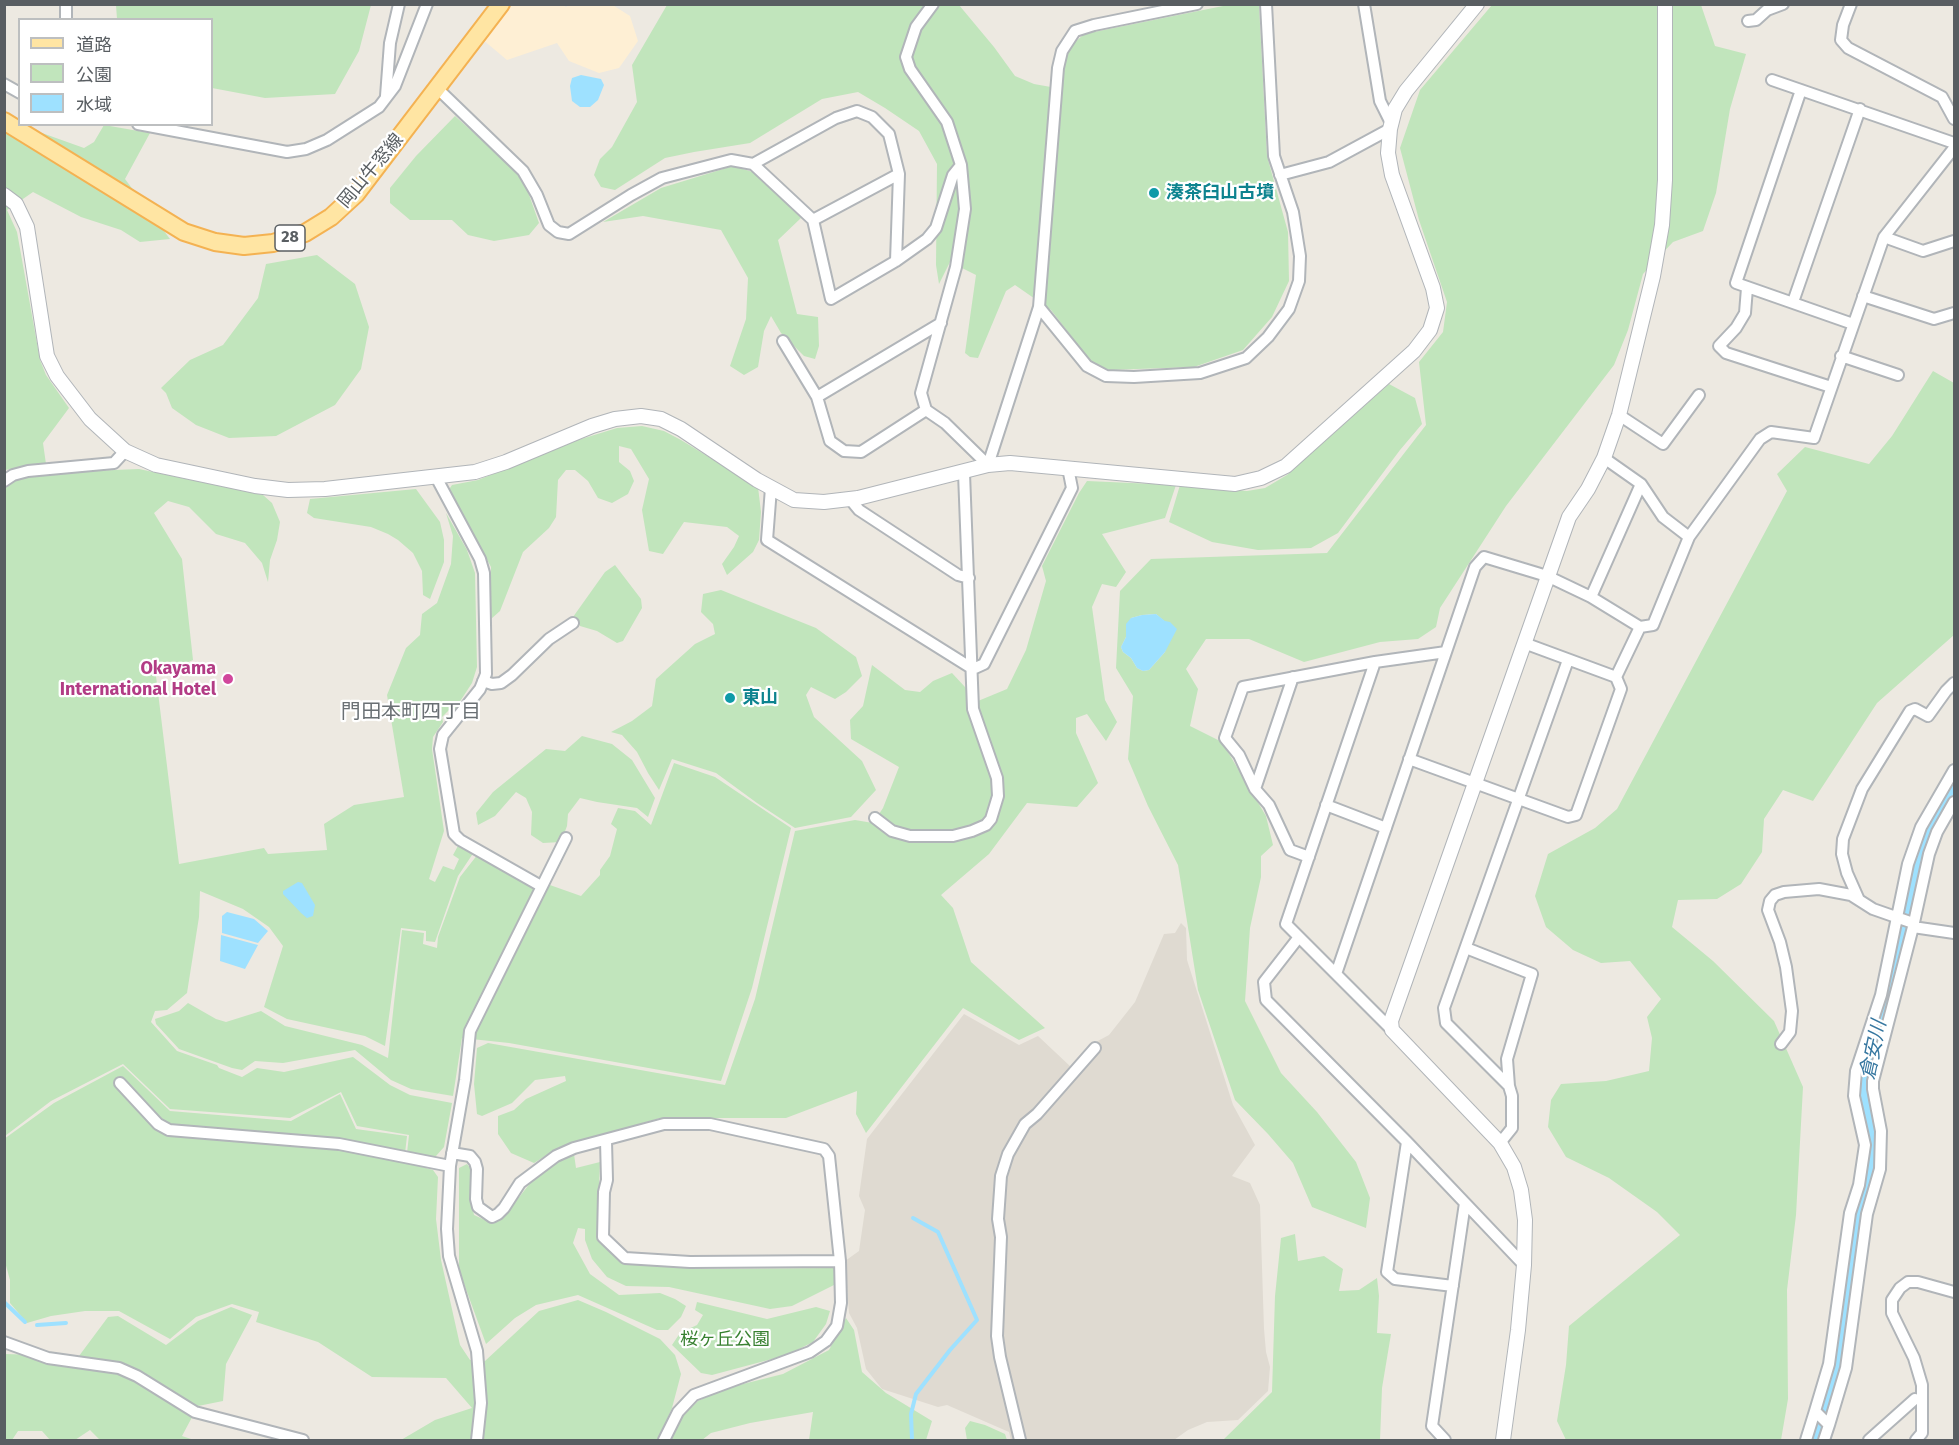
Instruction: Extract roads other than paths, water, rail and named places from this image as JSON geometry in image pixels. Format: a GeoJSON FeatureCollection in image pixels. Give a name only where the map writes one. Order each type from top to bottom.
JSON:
{"type":"FeatureCollection","features":[{"type":"Feature","properties":{"kind":"main road","name":"岡山牛窓線"},"geometry":{"type":"LineString","coordinates":[[4,121],[184,232],[215,242],[244,246],[273,243],[305,233],[331,217],[356,194],[501,4]]}},
{"type":"Feature","properties":{"kind":"street"},"geometry":{"type":"LineString","coordinates":[[386,97],[390,43],[399,4]]}},
{"type":"Feature","properties":{"kind":"street"},"geometry":{"type":"LineString","coordinates":[[149,126],[287,152],[306,149],[327,140],[379,107],[395,86],[427,4]]}},
{"type":"Feature","properties":{"kind":"street"},"geometry":{"type":"LineString","coordinates":[[933,4],[916,27],[906,57],[910,69],[947,122],[961,165],[965,209],[956,267],[921,393],[926,410],[945,423],[988,465]]}},
{"type":"Feature","properties":{"kind":"street"},"geometry":{"type":"LineString","coordinates":[[988,465],[1039,307],[1062,51],[1075,31],[1197,4]]}},
{"type":"Feature","properties":{"kind":"street"},"geometry":{"type":"LineString","coordinates":[[1039,307],[1087,366],[1106,376],[1200,373],[1246,358],[1268,337],[1289,309],[1299,281],[1300,256],[1293,212],[1274,156],[1266,4]]}},
{"type":"Feature","properties":{"kind":"street"},"geometry":{"type":"LineString","coordinates":[[1364,4],[1380,101],[1390,126]]}},
{"type":"Feature","properties":{"kind":"street"},"geometry":{"type":"LineString","coordinates":[[4,195],[16,204],[27,227],[47,356],[57,376],[90,419],[125,451],[156,465],[255,486],[288,490],[325,489],[475,472],[506,462],[592,426],[615,419],[641,416],[661,420],[681,429],[771,488],[794,500],[824,502],[850,499],[964,473],[988,465],[1010,463],[1234,483],[1275,473],[1296,458],[1414,351],[1430,330],[1437,308],[1434,288],[1392,175],[1388,153],[1390,126],[1395,109],[1406,91],[1477,4]]}},
{"type":"Feature","properties":{"kind":"street"},"geometry":{"type":"LineString","coordinates":[[1392,1029],[1394,1009],[1547,576],[1569,517],[1588,489],[1604,458],[1619,415],[1653,276],[1662,225],[1665,180],[1665,4]]}},
{"type":"Feature","properties":{"kind":"street"},"geometry":{"type":"LineString","coordinates":[[1748,21],[1756,20],[1767,10],[1783,4]]}},
{"type":"Feature","properties":{"kind":"street"},"geometry":{"type":"LineString","coordinates":[[1851,4],[1843,25],[1841,40],[1848,48],[1942,97],[1954,119]]}},
{"type":"Feature","properties":{"kind":"street"},"geometry":{"type":"LineString","coordinates":[[1772,80],[1954,142]]}},
{"type":"Feature","properties":{"kind":"street"},"geometry":{"type":"LineString","coordinates":[[4,84],[18,92]]}},
{"type":"Feature","properties":{"kind":"street"},"geometry":{"type":"LineString","coordinates":[[438,89],[523,171],[537,195],[549,225],[558,232],[568,234],[662,178],[731,160],[753,164],[813,220],[831,299],[896,261],[927,239],[936,228],[953,175],[961,165]]}},
{"type":"Feature","properties":{"kind":"street"},"geometry":{"type":"LineString","coordinates":[[1801,90],[1736,283],[1853,324]]}},
{"type":"Feature","properties":{"kind":"street"},"geometry":{"type":"LineString","coordinates":[[1793,302],[1860,109]]}},
{"type":"Feature","properties":{"kind":"street"},"geometry":{"type":"LineString","coordinates":[[753,164],[836,118],[857,111],[872,117],[890,134],[899,174],[896,261]]}},
{"type":"Feature","properties":{"kind":"street"},"geometry":{"type":"LineString","coordinates":[[1280,174],[1329,162],[1390,126]]}},
{"type":"Feature","properties":{"kind":"street"},"geometry":{"type":"LineString","coordinates":[[1336,974],[1475,567],[1484,557],[1547,576],[1591,597],[1640,627],[1653,625],[1689,537],[1760,439],[1771,432],[1814,438],[1884,237],[1954,148]]}},
{"type":"Feature","properties":{"kind":"street"},"geometry":{"type":"LineString","coordinates":[[813,220],[899,174]]}},
{"type":"Feature","properties":{"kind":"street"},"geometry":{"type":"LineString","coordinates":[[1884,237],[1923,251],[1954,241]]}},
{"type":"Feature","properties":{"kind":"street"},"geometry":{"type":"LineString","coordinates":[[1747,288],[1745,313],[1736,328],[1719,346],[1726,353],[1831,387]]}},
{"type":"Feature","properties":{"kind":"street"},"geometry":{"type":"LineString","coordinates":[[1863,296],[1934,319],[1954,313]]}},
{"type":"Feature","properties":{"kind":"street"},"geometry":{"type":"LineString","coordinates":[[817,397],[940,323]]}},
{"type":"Feature","properties":{"kind":"street"},"geometry":{"type":"LineString","coordinates":[[783,341],[817,397],[830,441],[844,451],[861,452],[926,410]]}},
{"type":"Feature","properties":{"kind":"street"},"geometry":{"type":"LineString","coordinates":[[1841,356],[1898,375]]}},
{"type":"Feature","properties":{"kind":"street"},"geometry":{"type":"LineString","coordinates":[[1619,415],[1663,444],[1699,395]]}},
{"type":"Feature","properties":{"kind":"street"},"geometry":{"type":"LineString","coordinates":[[4,482],[13,475],[28,471],[114,463],[125,451]]}},
{"type":"Feature","properties":{"kind":"street"},"geometry":{"type":"LineString","coordinates":[[1604,458],[1641,484],[1663,517],[1689,537]]}},
{"type":"Feature","properties":{"kind":"street"},"geometry":{"type":"LineString","coordinates":[[973,669],[984,664],[1072,488],[1068,468]]}},
{"type":"Feature","properties":{"kind":"street"},"geometry":{"type":"LineString","coordinates":[[875,818],[892,831],[910,836],[953,836],[986,825],[991,819],[998,796],[997,778],[973,709],[964,473]]}},
{"type":"Feature","properties":{"kind":"street"},"geometry":{"type":"LineString","coordinates":[[436,477],[480,559],[484,573],[486,675],[480,689],[443,735],[440,749],[454,834],[460,840],[541,886]]}},
{"type":"Feature","properties":{"kind":"street"},"geometry":{"type":"LineString","coordinates":[[1591,597],[1641,484]]}},
{"type":"Feature","properties":{"kind":"street"},"geometry":{"type":"LineString","coordinates":[[771,488],[766,540],[973,669]]}},
{"type":"Feature","properties":{"kind":"street"},"geometry":{"type":"LineString","coordinates":[[850,499],[859,510],[958,575],[969,578]]}},
{"type":"Feature","properties":{"kind":"street"},"geometry":{"type":"LineString","coordinates":[[483,681],[492,684],[501,683],[549,639],[573,622]]}},
{"type":"Feature","properties":{"kind":"street"},"geometry":{"type":"LineString","coordinates":[[1616,677],[1640,627]]}},
{"type":"Feature","properties":{"kind":"street"},"geometry":{"type":"LineString","coordinates":[[1409,759],[1568,817],[1576,815],[1622,689],[1616,677],[1524,644]]}},
{"type":"Feature","properties":{"kind":"street"},"geometry":{"type":"LineString","coordinates":[[1309,857],[1290,850],[1269,805],[1255,789],[1239,755],[1225,738],[1243,687],[1375,662],[1446,652]]}},
{"type":"Feature","properties":{"kind":"street"},"geometry":{"type":"LineString","coordinates":[[1509,1086],[1446,1023],[1444,1008],[1568,660]]}},
{"type":"Feature","properties":{"kind":"street"},"geometry":{"type":"LineString","coordinates":[[1375,662],[1286,924],[1392,1029],[1500,1143],[1514,1167],[1521,1190],[1525,1220],[1524,1265],[1503,1440]]}},
{"type":"Feature","properties":{"kind":"street"},"geometry":{"type":"LineString","coordinates":[[1255,789],[1293,677]]}},
{"type":"Feature","properties":{"kind":"street"},"geometry":{"type":"LineString","coordinates":[[1859,900],[1847,873],[1842,854],[1843,839],[1862,789],[1910,711],[1915,709],[1928,716],[1954,683]]}},
{"type":"Feature","properties":{"kind":"street"},"geometry":{"type":"LineString","coordinates":[[1806,1440],[1829,1364],[1850,1213],[1859,1185],[1865,1145],[1854,1096],[1856,1071],[1881,995],[1908,864],[1920,827],[1954,770]]}},
{"type":"Feature","properties":{"kind":"street"},"geometry":{"type":"LineString","coordinates":[[1824,1440],[1846,1368],[1867,1214],[1880,1169],[1881,1131],[1873,1081],[1929,854],[1937,832],[1954,802]]}},
{"type":"Feature","properties":{"kind":"street"},"geometry":{"type":"LineString","coordinates":[[1326,806],[1386,828]]}},
{"type":"Feature","properties":{"kind":"street"},"geometry":{"type":"LineString","coordinates":[[477,1440],[481,1403],[477,1351],[449,1256],[447,1229],[450,1166],[465,1080],[470,1031],[566,838]]}},
{"type":"Feature","properties":{"kind":"street"},"geometry":{"type":"LineString","coordinates":[[1780,1044],[1790,1032],[1792,1011],[1786,967],[1780,942],[1768,910],[1770,901],[1775,895],[1819,889],[1851,895],[1873,909],[1897,916],[1913,925],[1954,933]]}},
{"type":"Feature","properties":{"kind":"street"},"geometry":{"type":"LineString","coordinates":[[1299,937],[1264,982],[1266,1000],[1407,1142],[1524,1265]]}},
{"type":"Feature","properties":{"kind":"street"},"geometry":{"type":"LineString","coordinates":[[1466,948],[1533,974],[1507,1059],[1512,1096],[1512,1128],[1500,1143]]}},
{"type":"Feature","properties":{"kind":"street"},"geometry":{"type":"LineString","coordinates":[[1020,1440],[997,1336],[1001,1237],[998,1219],[1001,1176],[1008,1154],[1025,1124],[1095,1048]]}},
{"type":"Feature","properties":{"kind":"street"},"geometry":{"type":"LineString","coordinates":[[120,1083],[158,1124],[169,1130],[339,1144],[450,1166]]}},
{"type":"Feature","properties":{"kind":"street"},"geometry":{"type":"LineString","coordinates":[[452,1153],[470,1156],[475,1162],[478,1207],[492,1217],[504,1208],[520,1183],[556,1156],[574,1148],[664,1124],[710,1124],[824,1149],[829,1156],[840,1261],[841,1315],[837,1326],[826,1341],[810,1352],[694,1395],[678,1412],[664,1440]]}},
{"type":"Feature","properties":{"kind":"street"},"geometry":{"type":"LineString","coordinates":[[606,1141],[607,1180],[604,1192],[603,1237],[625,1258],[690,1262],[840,1261]]}},
{"type":"Feature","properties":{"kind":"street"},"geometry":{"type":"LineString","coordinates":[[1407,1142],[1387,1272],[1395,1279],[1453,1286]]}},
{"type":"Feature","properties":{"kind":"street"},"geometry":{"type":"LineString","coordinates":[[1444,1440],[1432,1426],[1465,1203]]}},
{"type":"Feature","properties":{"kind":"street"},"geometry":{"type":"LineString","coordinates":[[1850,1213],[1867,1214]]}},
{"type":"Feature","properties":{"kind":"street"},"geometry":{"type":"LineString","coordinates":[[1916,1440],[1922,1433],[1922,1385],[1914,1358],[1892,1313],[1892,1300],[1900,1288],[1908,1282],[1918,1282],[1954,1292]]}},
{"type":"Feature","properties":{"kind":"street"},"geometry":{"type":"LineString","coordinates":[[4,1342],[48,1358],[119,1368],[137,1376],[195,1412],[303,1440]]}},
{"type":"Feature","properties":{"kind":"street"},"geometry":{"type":"LineString","coordinates":[[1869,1440],[1915,1399]]}},
{"type":"Feature","properties":{"kind":"street"},"geometry":{"type":"LineString","coordinates":[[1816,1412],[1828,1424]]}},
{"type":"Feature","properties":{"kind":"water"},"geometry":{"type":"Polygon","coordinates":[[[581,75],[601,79],[604,85],[598,100],[590,107],[580,107],[572,101],[570,86],[572,78],[581,75]]]}},
{"type":"Feature","properties":{"kind":"water"},"geometry":{"type":"Polygon","coordinates":[[[1156,614],[1177,629],[1165,652],[1149,670],[1143,671],[1137,668],[1121,647],[1126,637],[1126,624],[1131,618],[1156,614]]]}},
{"type":"Feature","properties":{"kind":"water"},"geometry":{"type":"Polygon","coordinates":[[[298,882],[302,883],[315,905],[313,916],[307,918],[283,894],[283,891],[298,882]]]}},
{"type":"Feature","properties":{"kind":"water"},"geometry":{"type":"Polygon","coordinates":[[[227,912],[254,919],[268,931],[258,943],[222,933],[222,916],[227,912]]]}},
{"type":"Feature","properties":{"kind":"water"},"geometry":{"type":"Polygon","coordinates":[[[221,935],[258,945],[245,969],[220,961],[221,935]]]}},
{"type":"Feature","properties":{"kind":"waterway","name":"倉安川"},"geometry":{"type":"LineString","coordinates":[[1908,912],[1917,857],[1932,824],[1954,788]]}},
{"type":"Feature","properties":{"kind":"waterway","name":"倉安川"},"geometry":{"type":"LineString","coordinates":[[1861,1205],[1875,1146],[1865,1087],[1903,931]]}},
{"type":"Feature","properties":{"kind":"waterway"},"geometry":{"type":"LineString","coordinates":[[912,1440],[911,1414],[916,1394],[977,1320],[938,1232],[913,1218]]}},
{"type":"Feature","properties":{"kind":"waterway","name":"倉安川"},"geometry":{"type":"LineString","coordinates":[[1814,1440],[1840,1359],[1858,1224]]}},
{"type":"Feature","properties":{"kind":"waterway"},"geometry":{"type":"LineString","coordinates":[[4,1302],[25,1322]]}},
{"type":"Feature","properties":{"kind":"waterway"},"geometry":{"type":"LineString","coordinates":[[37,1325],[66,1323]]}},
{"type":"Feature","properties":{"kind":"place","name":"湊茶臼山古墳"},"geometry":{"type":"Point","coordinates":[1154,193]}},
{"type":"Feature","properties":{"kind":"place","name":"Okayama International Hotel"},"geometry":{"type":"Point","coordinates":[228,679]}},
{"type":"Feature","properties":{"kind":"place","name":"東山"},"geometry":{"type":"Point","coordinates":[730,698]}},
{"type":"Feature","properties":{"kind":"district","name":"門田本町四丁目"},"geometry":{"type":"Point","coordinates":[411,712]}},
{"type":"Feature","properties":{"kind":"park label","name":"桜ヶ丘公園"},"geometry":{"type":"Point","coordinates":[725,1340]}}]}
